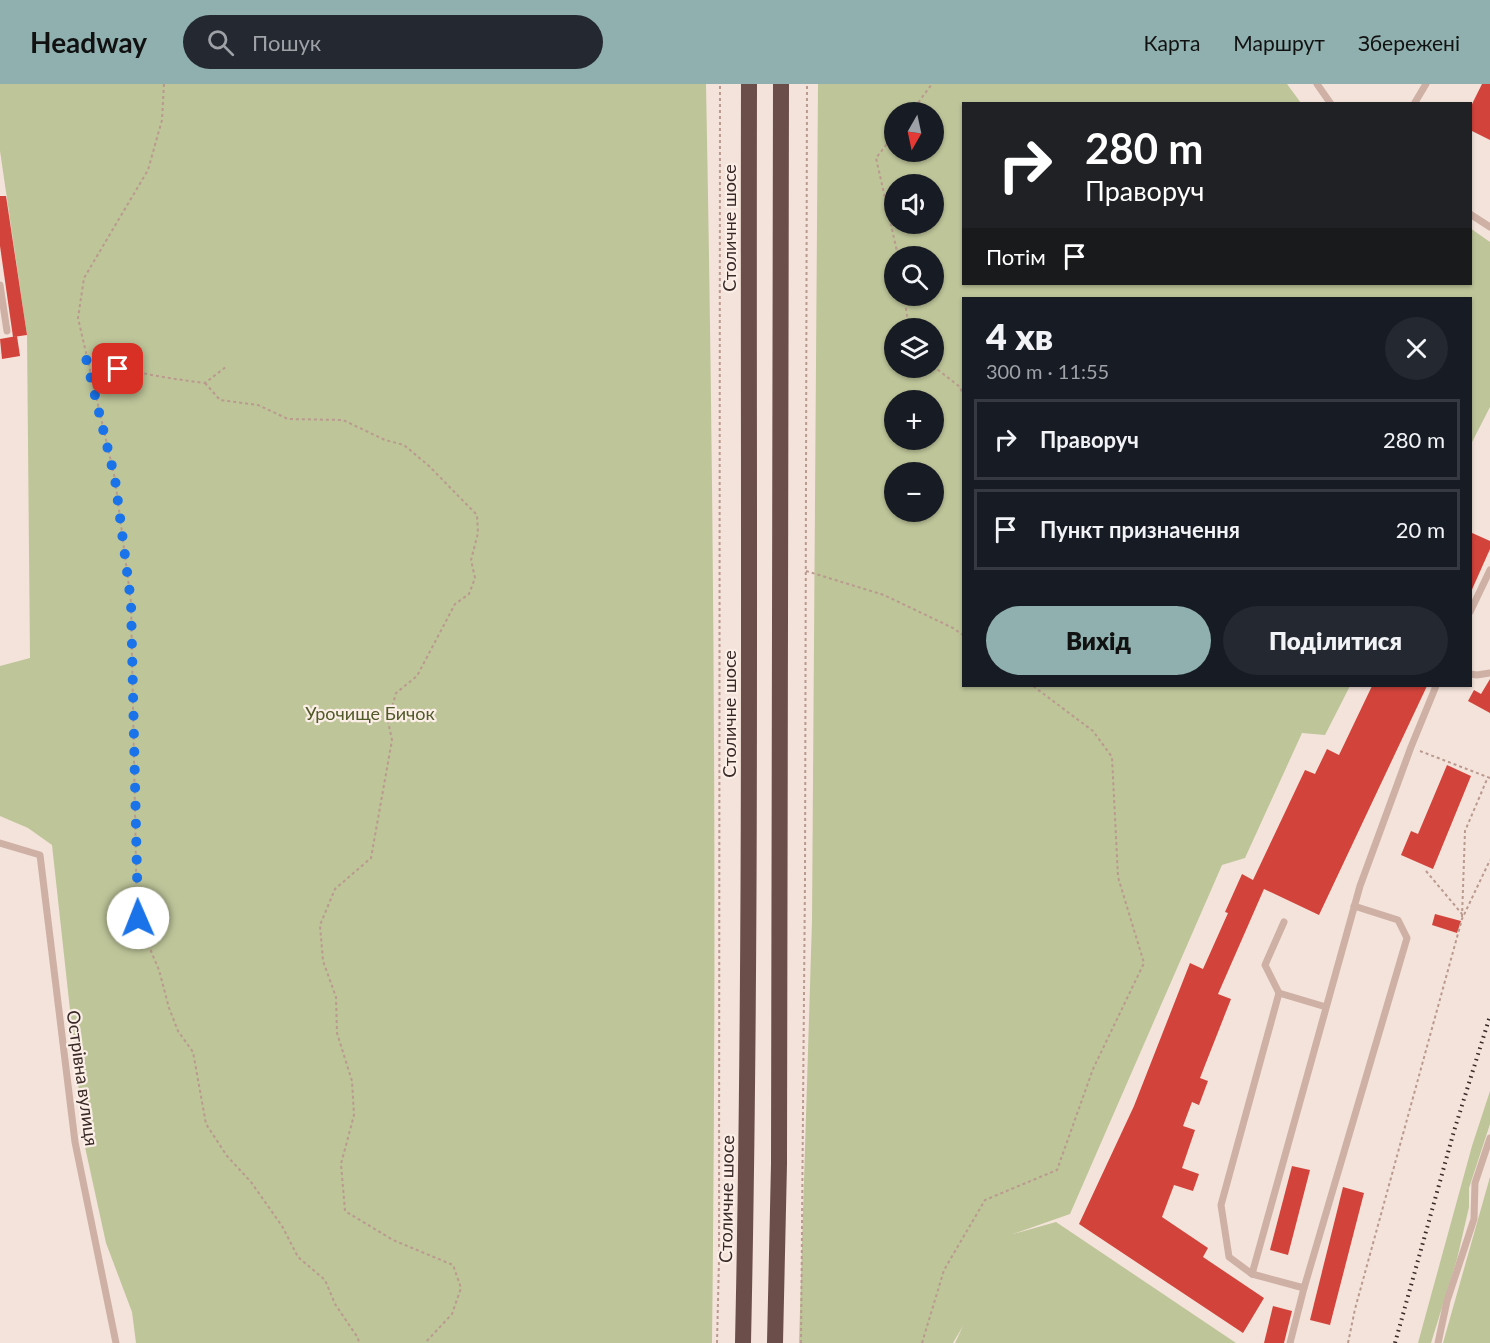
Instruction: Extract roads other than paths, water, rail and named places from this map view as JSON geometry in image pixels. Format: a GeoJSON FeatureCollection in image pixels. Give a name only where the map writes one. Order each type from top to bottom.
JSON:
{"type":"FeatureCollection","features":[{"type":"Feature","properties":{"kind":"highway","name":"Столичне шосе"},"geometry":{"type":"LineString","coordinates":[[743,1343],[747,1161],[749,797],[748,84]]}},
{"type":"Feature","properties":{"kind":"highway"},"geometry":{"type":"LineString","coordinates":[[775,1343],[779,1140],[781,84]]}},
{"type":"Feature","properties":{"kind":"lane"},"geometry":{"type":"LineString","coordinates":[[1317,84],[1330,102]]}},
{"type":"Feature","properties":{"kind":"lane"},"geometry":{"type":"LineString","coordinates":[[1415,102],[1426,84]]}},
{"type":"Feature","properties":{"kind":"lane"},"geometry":{"type":"LineString","coordinates":[[1472,215],[1490,227]]}},
{"type":"Feature","properties":{"kind":"lane"},"geometry":{"type":"LineString","coordinates":[[0,285],[7,331]]}},
{"type":"Feature","properties":{"kind":"lane"},"geometry":{"type":"LineString","coordinates":[[1472,608],[1490,570]]}},
{"type":"Feature","properties":{"kind":"lane"},"geometry":{"type":"LineString","coordinates":[[1472,675],[1490,673]]}},
{"type":"Feature","properties":{"kind":"lane"},"geometry":{"type":"LineString","coordinates":[[1252,1274],[1360,886],[1436,687]]}},
{"type":"Feature","properties":{"kind":"lane","name":"Острівна вулиця"},"geometry":{"type":"LineString","coordinates":[[0,843],[40,855],[75,1142],[116,1343]]}},
{"type":"Feature","properties":{"kind":"lane"},"geometry":{"type":"LineString","coordinates":[[1290,1343],[1304,1288],[1407,938],[1398,920],[1354,906]]}},
{"type":"Feature","properties":{"kind":"lane"},"geometry":{"type":"LineString","coordinates":[[1284,922],[1265,965],[1279,993],[1221,1205],[1229,1257],[1252,1274],[1304,1288]]}},
{"type":"Feature","properties":{"kind":"lane"},"geometry":{"type":"LineString","coordinates":[[1279,993],[1326,1007]]}},
{"type":"Feature","properties":{"kind":"lane"},"geometry":{"type":"LineString","coordinates":[[1438,1343],[1446,1301],[1474,1219],[1475,1183],[1490,1138]]}},
{"type":"Feature","properties":{"kind":"railway"},"geometry":{"type":"LineString","coordinates":[[1395,1343],[1454,1131],[1490,1016]]}},
{"type":"Feature","properties":{"kind":"park label","name":"Урочище Бичок"},"geometry":{"type":"Point","coordinates":[370,713]}}]}
